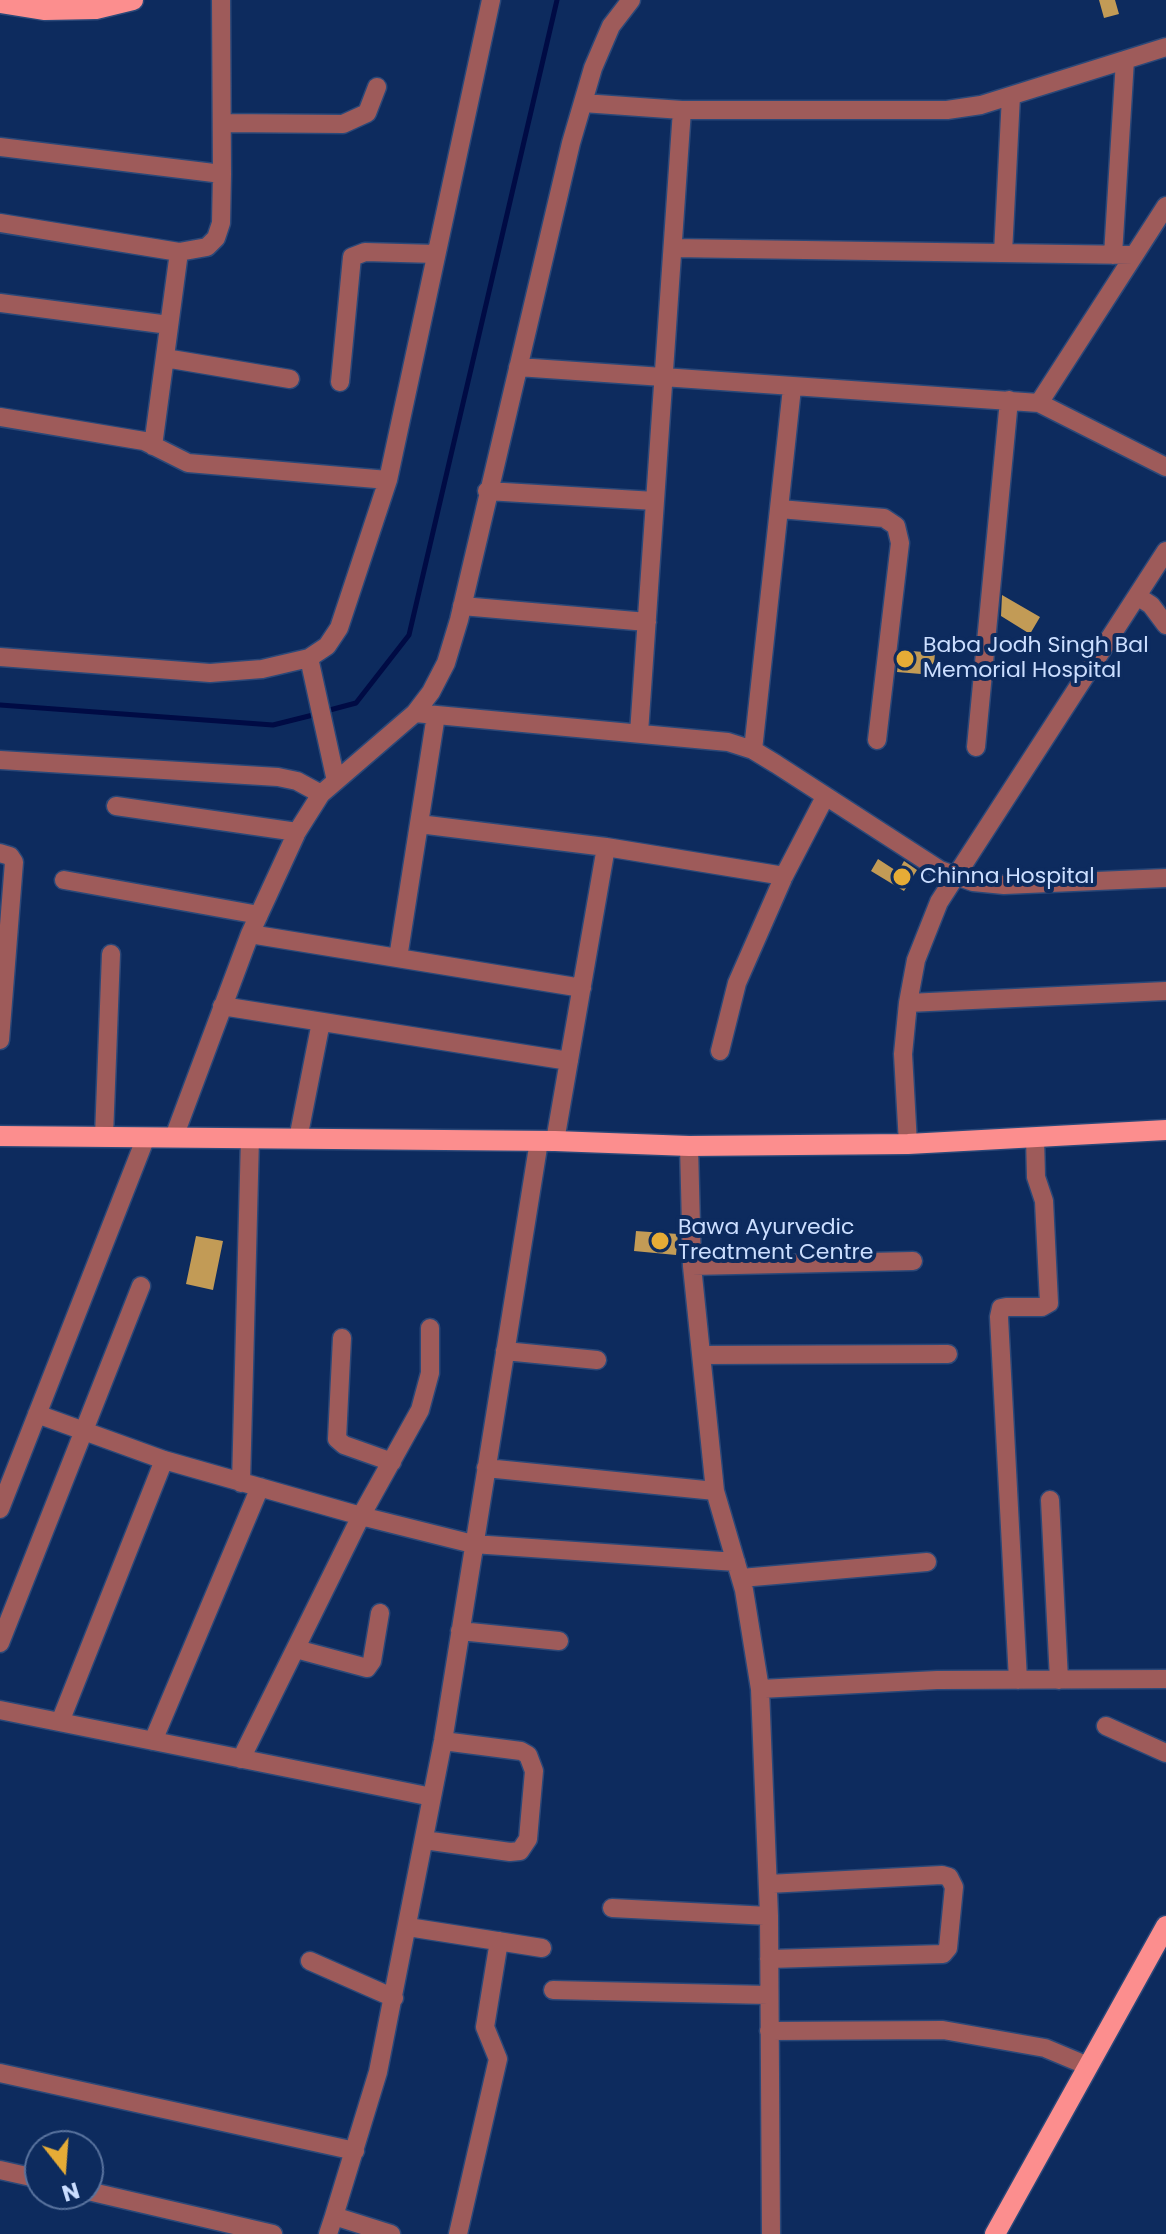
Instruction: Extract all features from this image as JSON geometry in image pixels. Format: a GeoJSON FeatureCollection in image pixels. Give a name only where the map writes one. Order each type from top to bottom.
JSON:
{"type":"FeatureCollection","features":[{"type":"Feature","properties":{"kind":"main road"},"geometry":{"type":"LineString","coordinates":[[0,3],[45,10],[96,9],[133,0]]}},
{"type":"Feature","properties":{"kind":"main road"},"geometry":{"type":"LineString","coordinates":[[0,1136],[547,1141],[689,1146],[908,1144],[1166,1130]]}},
{"type":"Feature","properties":{"kind":"main road"},"geometry":{"type":"LineString","coordinates":[[995,2234],[1166,1926]]}},
{"type":"Feature","properties":{"kind":"street"},"geometry":{"type":"LineString","coordinates":[[0,223],[179,252],[207,247],[216,238],[221,223],[221,0]]}},
{"type":"Feature","properties":{"kind":"street"},"geometry":{"type":"LineString","coordinates":[[0,657],[210,673],[251,671],[309,658],[327,646],[339,628],[388,480],[491,0]]}},
{"type":"Feature","properties":{"kind":"street"},"geometry":{"type":"LineString","coordinates":[[174,1137],[250,934],[297,832],[321,794],[415,713],[431,692],[446,663],[462,606],[542,255],[583,103],[611,26],[631,0]]}},
{"type":"Feature","properties":{"kind":"street"},"geometry":{"type":"LineString","coordinates":[[583,103],[682,110],[947,110],[1011,96],[1166,47]]}},
{"type":"Feature","properties":{"kind":"street"},"geometry":{"type":"LineString","coordinates":[[1113,255],[1125,60]]}},
{"type":"Feature","properties":{"kind":"street"},"geometry":{"type":"LineString","coordinates":[[222,123],[343,124],[367,113],[377,87]]}},
{"type":"Feature","properties":{"kind":"street"},"geometry":{"type":"LineString","coordinates":[[1003,253],[1011,96]]}},
{"type":"Feature","properties":{"kind":"street"},"geometry":{"type":"LineString","coordinates":[[639,733],[682,110]]}},
{"type":"Feature","properties":{"kind":"street"},"geometry":{"type":"LineString","coordinates":[[0,147],[222,174]]}},
{"type":"Feature","properties":{"kind":"street"},"geometry":{"type":"LineString","coordinates":[[1039,403],[1166,206]]}},
{"type":"Feature","properties":{"kind":"street"},"geometry":{"type":"LineString","coordinates":[[673,248],[1133,255]]}},
{"type":"Feature","properties":{"kind":"street"},"geometry":{"type":"LineString","coordinates":[[153,446],[179,252]]}},
{"type":"Feature","properties":{"kind":"street"},"geometry":{"type":"LineString","coordinates":[[340,382],[352,257],[365,252],[436,254]]}},
{"type":"Feature","properties":{"kind":"street"},"geometry":{"type":"LineString","coordinates":[[0,303],[169,325]]}},
{"type":"Feature","properties":{"kind":"street"},"geometry":{"type":"LineString","coordinates":[[165,358],[290,379]]}},
{"type":"Feature","properties":{"kind":"street"},"geometry":{"type":"LineString","coordinates":[[518,367],[1039,403],[1166,467]]}},
{"type":"Feature","properties":{"kind":"street"},"geometry":{"type":"LineString","coordinates":[[753,750],[792,388]]}},
{"type":"Feature","properties":{"kind":"street"},"geometry":{"type":"LineString","coordinates":[[976,747],[1009,400]]}},
{"type":"Feature","properties":{"kind":"street"},"geometry":{"type":"LineString","coordinates":[[0,417],[153,446],[174,459],[197,464],[388,480]]}},
{"type":"Feature","properties":{"kind":"street"},"geometry":{"type":"LineString","coordinates":[[487,491],[655,501]]}},
{"type":"Feature","properties":{"kind":"street"},"geometry":{"type":"LineString","coordinates":[[780,509],[884,518],[896,526],[900,543],[877,740]]}},
{"type":"Feature","properties":{"kind":"street"},"geometry":{"type":"LineString","coordinates":[[908,1144],[903,1054],[908,1003],[916,960],[939,902],[1151,601],[1166,551]]}},
{"type":"Feature","properties":{"kind":"street"},"geometry":{"type":"LineString","coordinates":[[1151,601],[1166,625]]}},
{"type":"Feature","properties":{"kind":"street"},"geometry":{"type":"LineString","coordinates":[[462,606],[647,622]]}},
{"type":"Feature","properties":{"kind":"street"},"geometry":{"type":"LineString","coordinates":[[309,658],[336,781]]}},
{"type":"Feature","properties":{"kind":"street"},"geometry":{"type":"LineString","coordinates":[[415,713],[715,740],[753,750],[956,878],[1004,885],[1166,878]]}},
{"type":"Feature","properties":{"kind":"street"},"geometry":{"type":"LineString","coordinates":[[398,958],[436,715]]}},
{"type":"Feature","properties":{"kind":"street"},"geometry":{"type":"LineString","coordinates":[[0,760],[278,777],[297,781],[321,794]]}},
{"type":"Feature","properties":{"kind":"street"},"geometry":{"type":"LineString","coordinates":[[720,1051],[737,983],[784,876],[825,797]]}},
{"type":"Feature","properties":{"kind":"street"},"geometry":{"type":"LineString","coordinates":[[116,806],[297,832]]}},
{"type":"Feature","properties":{"kind":"street"},"geometry":{"type":"LineString","coordinates":[[419,824],[606,847],[784,876]]}},
{"type":"Feature","properties":{"kind":"street"},"geometry":{"type":"LineString","coordinates":[[391,2234],[331,2225],[378,2072],[394,1998],[443,1741],[505,1351],[547,1141],[569,1061],[606,847]]}},
{"type":"Feature","properties":{"kind":"street"},"geometry":{"type":"LineString","coordinates":[[0,853],[10,856],[14,862],[0,1040]]}},
{"type":"Feature","properties":{"kind":"street"},"geometry":{"type":"LineString","coordinates":[[64,880],[259,915]]}},
{"type":"Feature","properties":{"kind":"street"},"geometry":{"type":"LineString","coordinates":[[250,934],[582,988]]}},
{"type":"Feature","properties":{"kind":"street"},"geometry":{"type":"LineString","coordinates":[[104,1136],[111,954]]}},
{"type":"Feature","properties":{"kind":"street"},"geometry":{"type":"LineString","coordinates":[[908,1003],[1166,991]]}},
{"type":"Feature","properties":{"kind":"street"},"geometry":{"type":"LineString","coordinates":[[222,1006],[569,1061]]}},
{"type":"Feature","properties":{"kind":"street"},"geometry":{"type":"LineString","coordinates":[[298,1139],[321,1022]]}},
{"type":"Feature","properties":{"kind":"street"},"geometry":{"type":"LineString","coordinates":[[0,1509],[146,1137]]}},
{"type":"Feature","properties":{"kind":"street"},"geometry":{"type":"LineString","coordinates":[[1018,1680],[999,1317],[1001,1308],[1042,1307],[1049,1303],[1044,1201],[1036,1177],[1035,1137]]}},
{"type":"Feature","properties":{"kind":"street"},"geometry":{"type":"LineString","coordinates":[[153,1741],[250,1485],[250,1138]]}},
{"type":"Feature","properties":{"kind":"street"},"geometry":{"type":"LineString","coordinates":[[689,1146],[692,1266],[715,1491],[739,1570],[760,1689],[769,1916],[771,2234]]}},
{"type":"Feature","properties":{"kind":"street"},"geometry":{"type":"LineString","coordinates":[[692,1266],[913,1261]]}},
{"type":"Feature","properties":{"kind":"street"},"geometry":{"type":"LineString","coordinates":[[0,1643],[141,1286]]}},
{"type":"Feature","properties":{"kind":"street"},"geometry":{"type":"LineString","coordinates":[[241,1759],[361,1516],[427,1393],[430,1328]]}},
{"type":"Feature","properties":{"kind":"street"},"geometry":{"type":"LineString","coordinates":[[342,1338],[337,1439],[344,1445],[392,1462]]}},
{"type":"Feature","properties":{"kind":"street"},"geometry":{"type":"LineString","coordinates":[[505,1351],[597,1360]]}},
{"type":"Feature","properties":{"kind":"street"},"geometry":{"type":"LineString","coordinates":[[701,1355],[948,1354]]}},
{"type":"Feature","properties":{"kind":"street"},"geometry":{"type":"LineString","coordinates":[[37,1414],[164,1460],[473,1544],[739,1570],[927,1562]]}},
{"type":"Feature","properties":{"kind":"street"},"geometry":{"type":"LineString","coordinates":[[60,1722],[164,1460]]}},
{"type":"Feature","properties":{"kind":"street"},"geometry":{"type":"LineString","coordinates":[[486,1468],[715,1491]]}},
{"type":"Feature","properties":{"kind":"street"},"geometry":{"type":"LineString","coordinates":[[1050,1500],[1059,1680]]}},
{"type":"Feature","properties":{"kind":"street"},"geometry":{"type":"LineString","coordinates":[[296,1649],[367,1668],[372,1661],[380,1613]]}},
{"type":"Feature","properties":{"kind":"street"},"geometry":{"type":"LineString","coordinates":[[460,1631],[559,1641]]}},
{"type":"Feature","properties":{"kind":"street"},"geometry":{"type":"LineString","coordinates":[[760,1689],[937,1680],[1166,1679]]}},
{"type":"Feature","properties":{"kind":"street"},"geometry":{"type":"LineString","coordinates":[[0,1710],[432,1797]]}},
{"type":"Feature","properties":{"kind":"street"},"geometry":{"type":"LineString","coordinates":[[1106,1726],[1166,1753]]}},
{"type":"Feature","properties":{"kind":"street"},"geometry":{"type":"LineString","coordinates":[[424,1840],[510,1852],[520,1851],[528,1839],[534,1771],[528,1755],[521,1751],[443,1741]]}},
{"type":"Feature","properties":{"kind":"street"},"geometry":{"type":"LineString","coordinates":[[768,1884],[942,1875],[949,1877],[954,1887],[948,1948],[943,1954],[769,1959]]}},
{"type":"Feature","properties":{"kind":"street"},"geometry":{"type":"LineString","coordinates":[[612,1908],[769,1916]]}},
{"type":"Feature","properties":{"kind":"street"},"geometry":{"type":"LineString","coordinates":[[408,1927],[542,1948]]}},
{"type":"Feature","properties":{"kind":"street"},"geometry":{"type":"LineString","coordinates":[[458,2234],[498,2059],[485,2027],[499,1941]]}},
{"type":"Feature","properties":{"kind":"street"},"geometry":{"type":"LineString","coordinates":[[310,1961],[394,1998]]}},
{"type":"Feature","properties":{"kind":"street"},"geometry":{"type":"LineString","coordinates":[[553,1990],[768,1995]]}},
{"type":"Feature","properties":{"kind":"street"},"geometry":{"type":"LineString","coordinates":[[769,2031],[943,2030],[1000,2037],[1045,2048],[1088,2066]]}},
{"type":"Feature","properties":{"kind":"street"},"geometry":{"type":"LineString","coordinates":[[0,2073],[355,2151]]}},
{"type":"Feature","properties":{"kind":"street"},"geometry":{"type":"LineString","coordinates":[[0,2170],[24,2175]]}},
{"type":"Feature","properties":{"kind":"street"},"geometry":{"type":"LineString","coordinates":[[104,2195],[273,2234]]}},
{"type":"Feature","properties":{"kind":"building"},"geometry":{"type":"Polygon","coordinates":[[[1099,0],[1115,0],[1119,14],[1104,18],[1099,0]]]}},
{"type":"Feature","properties":{"kind":"building"},"geometry":{"type":"Polygon","coordinates":[[[1002,595],[1040,617],[1030,634],[1001,616],[1002,595]]]}},
{"type":"Feature","properties":{"kind":"building"},"geometry":{"type":"Polygon","coordinates":[[[900,650],[935,653],[933,675],[897,672],[900,650]]]}},
{"type":"Feature","properties":{"kind":"building"},"geometry":{"type":"Polygon","coordinates":[[[878,859],[898,872],[904,861],[917,870],[904,891],[871,871],[878,859]]]}},
{"type":"Feature","properties":{"kind":"building"},"geometry":{"type":"Polygon","coordinates":[[[636,1231],[678,1234],[676,1255],[634,1251],[636,1231]]]}},
{"type":"Feature","properties":{"kind":"building"},"geometry":{"type":"Polygon","coordinates":[[[196,1236],[223,1241],[213,1290],[186,1284],[196,1236]]]}},
{"type":"Feature","properties":{"kind":"waterway"},"geometry":{"type":"LineString","coordinates":[[326,711],[356,703],[409,635],[557,0]]}},
{"type":"Feature","properties":{"kind":"waterway"},"geometry":{"type":"LineString","coordinates":[[0,705],[273,725],[317,714]]}},
{"type":"Feature","properties":{"kind":"place","name":"Baba Jodh Singh Bal Memorial Hospital"},"geometry":{"type":"Point","coordinates":[905,659]}},
{"type":"Feature","properties":{"kind":"place","name":"Chinna Hospital"},"geometry":{"type":"Point","coordinates":[902,877]}},
{"type":"Feature","properties":{"kind":"place","name":"Bawa Ayurvedic Treatment Centre"},"geometry":{"type":"Point","coordinates":[660,1241]}}]}
